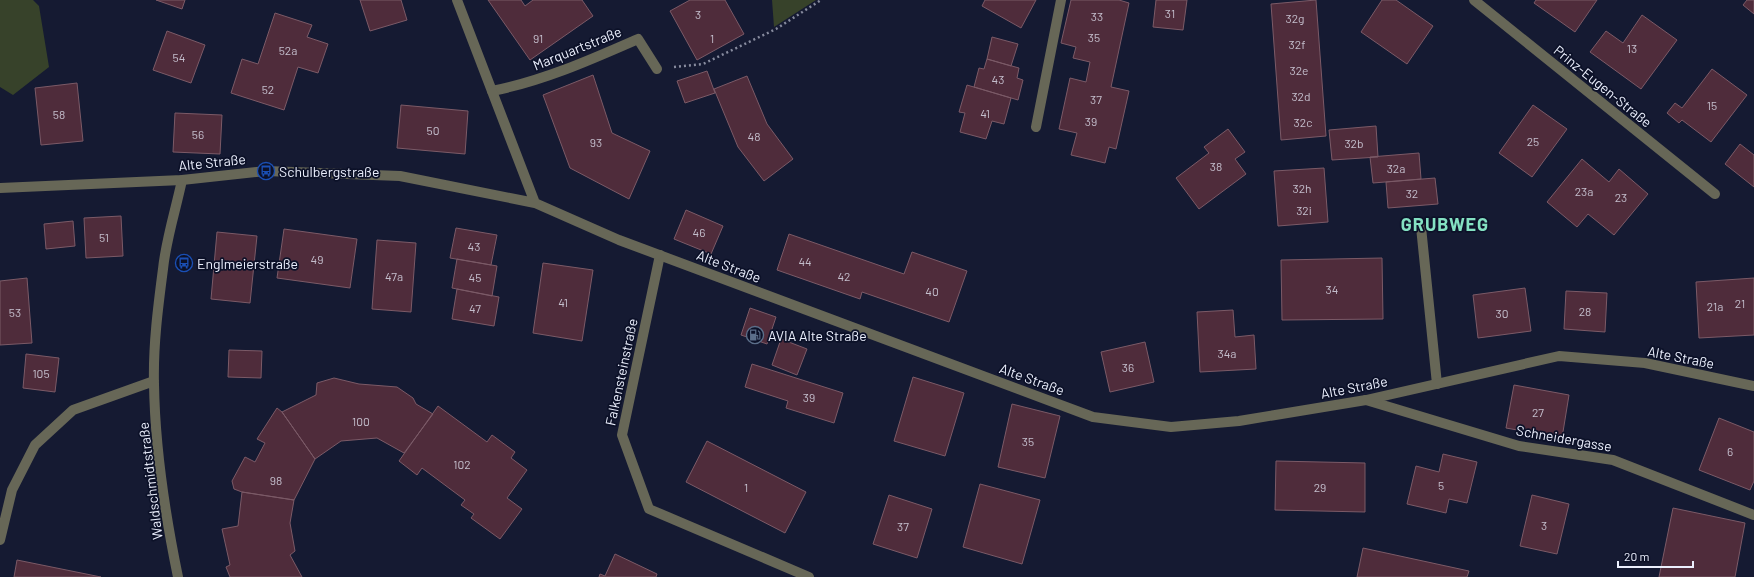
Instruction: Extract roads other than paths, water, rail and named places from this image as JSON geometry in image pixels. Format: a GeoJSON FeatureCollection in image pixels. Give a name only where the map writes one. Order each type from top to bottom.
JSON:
{"type":"FeatureCollection","features":[{"type":"Feature","properties":{"kind":"street"},"geometry":{"type":"LineString","coordinates":[[457,0],[536,203]]}},
{"type":"Feature","properties":{"kind":"street"},"geometry":{"type":"LineString","coordinates":[[1036,127],[1061,0]]}},
{"type":"Feature","properties":{"kind":"street","name":"Prinz-Eugen-Straße"},"geometry":{"type":"LineString","coordinates":[[1474,0],[1715,194]]}},
{"type":"Feature","properties":{"kind":"street","name":"Marquartstraße"},"geometry":{"type":"LineString","coordinates":[[492,91],[518,86],[573,68],[638,39],[657,69]]}},
{"type":"Feature","properties":{"kind":"street","name":"Alte Straße"},"geometry":{"type":"LineString","coordinates":[[0,188],[182,180],[266,171],[400,176],[536,203],[619,240],[1093,417],[1171,427],[1239,421],[1366,400],[1559,356],[1645,363],[1754,386]]}},
{"type":"Feature","properties":{"kind":"street","name":"Waldschmidtstraße"},"geometry":{"type":"LineString","coordinates":[[178,577],[169,535],[159,455],[154,381],[163,268],[182,180]]}},
{"type":"Feature","properties":{"kind":"street"},"geometry":{"type":"LineString","coordinates":[[1421,227],[1437,384]]}},
{"type":"Feature","properties":{"kind":"street","name":"Falkensteinstraße"},"geometry":{"type":"LineString","coordinates":[[660,255],[622,435],[649,509],[809,577]]}},
{"type":"Feature","properties":{"kind":"street"},"geometry":{"type":"LineString","coordinates":[[0,540],[12,490],[35,445],[73,410],[154,381]]}},
{"type":"Feature","properties":{"kind":"street","name":"Schneidergasse"},"geometry":{"type":"LineString","coordinates":[[1366,400],[1519,446],[1613,460],[1754,516]]}},
{"type":"Feature","properties":{"kind":"place","name":"Schulbergstraße"},"geometry":{"type":"Point","coordinates":[266,171]}},
{"type":"Feature","properties":{"kind":"place","name":"Englmeierstraße"},"geometry":{"type":"Point","coordinates":[184,263]}},
{"type":"Feature","properties":{"kind":"place","name":"AVIA Alte Straße"},"geometry":{"type":"Point","coordinates":[755,335]}},
{"type":"Feature","properties":{"kind":"district","name":"GRUBWEG"},"geometry":{"type":"Point","coordinates":[1445,224]}}]}
